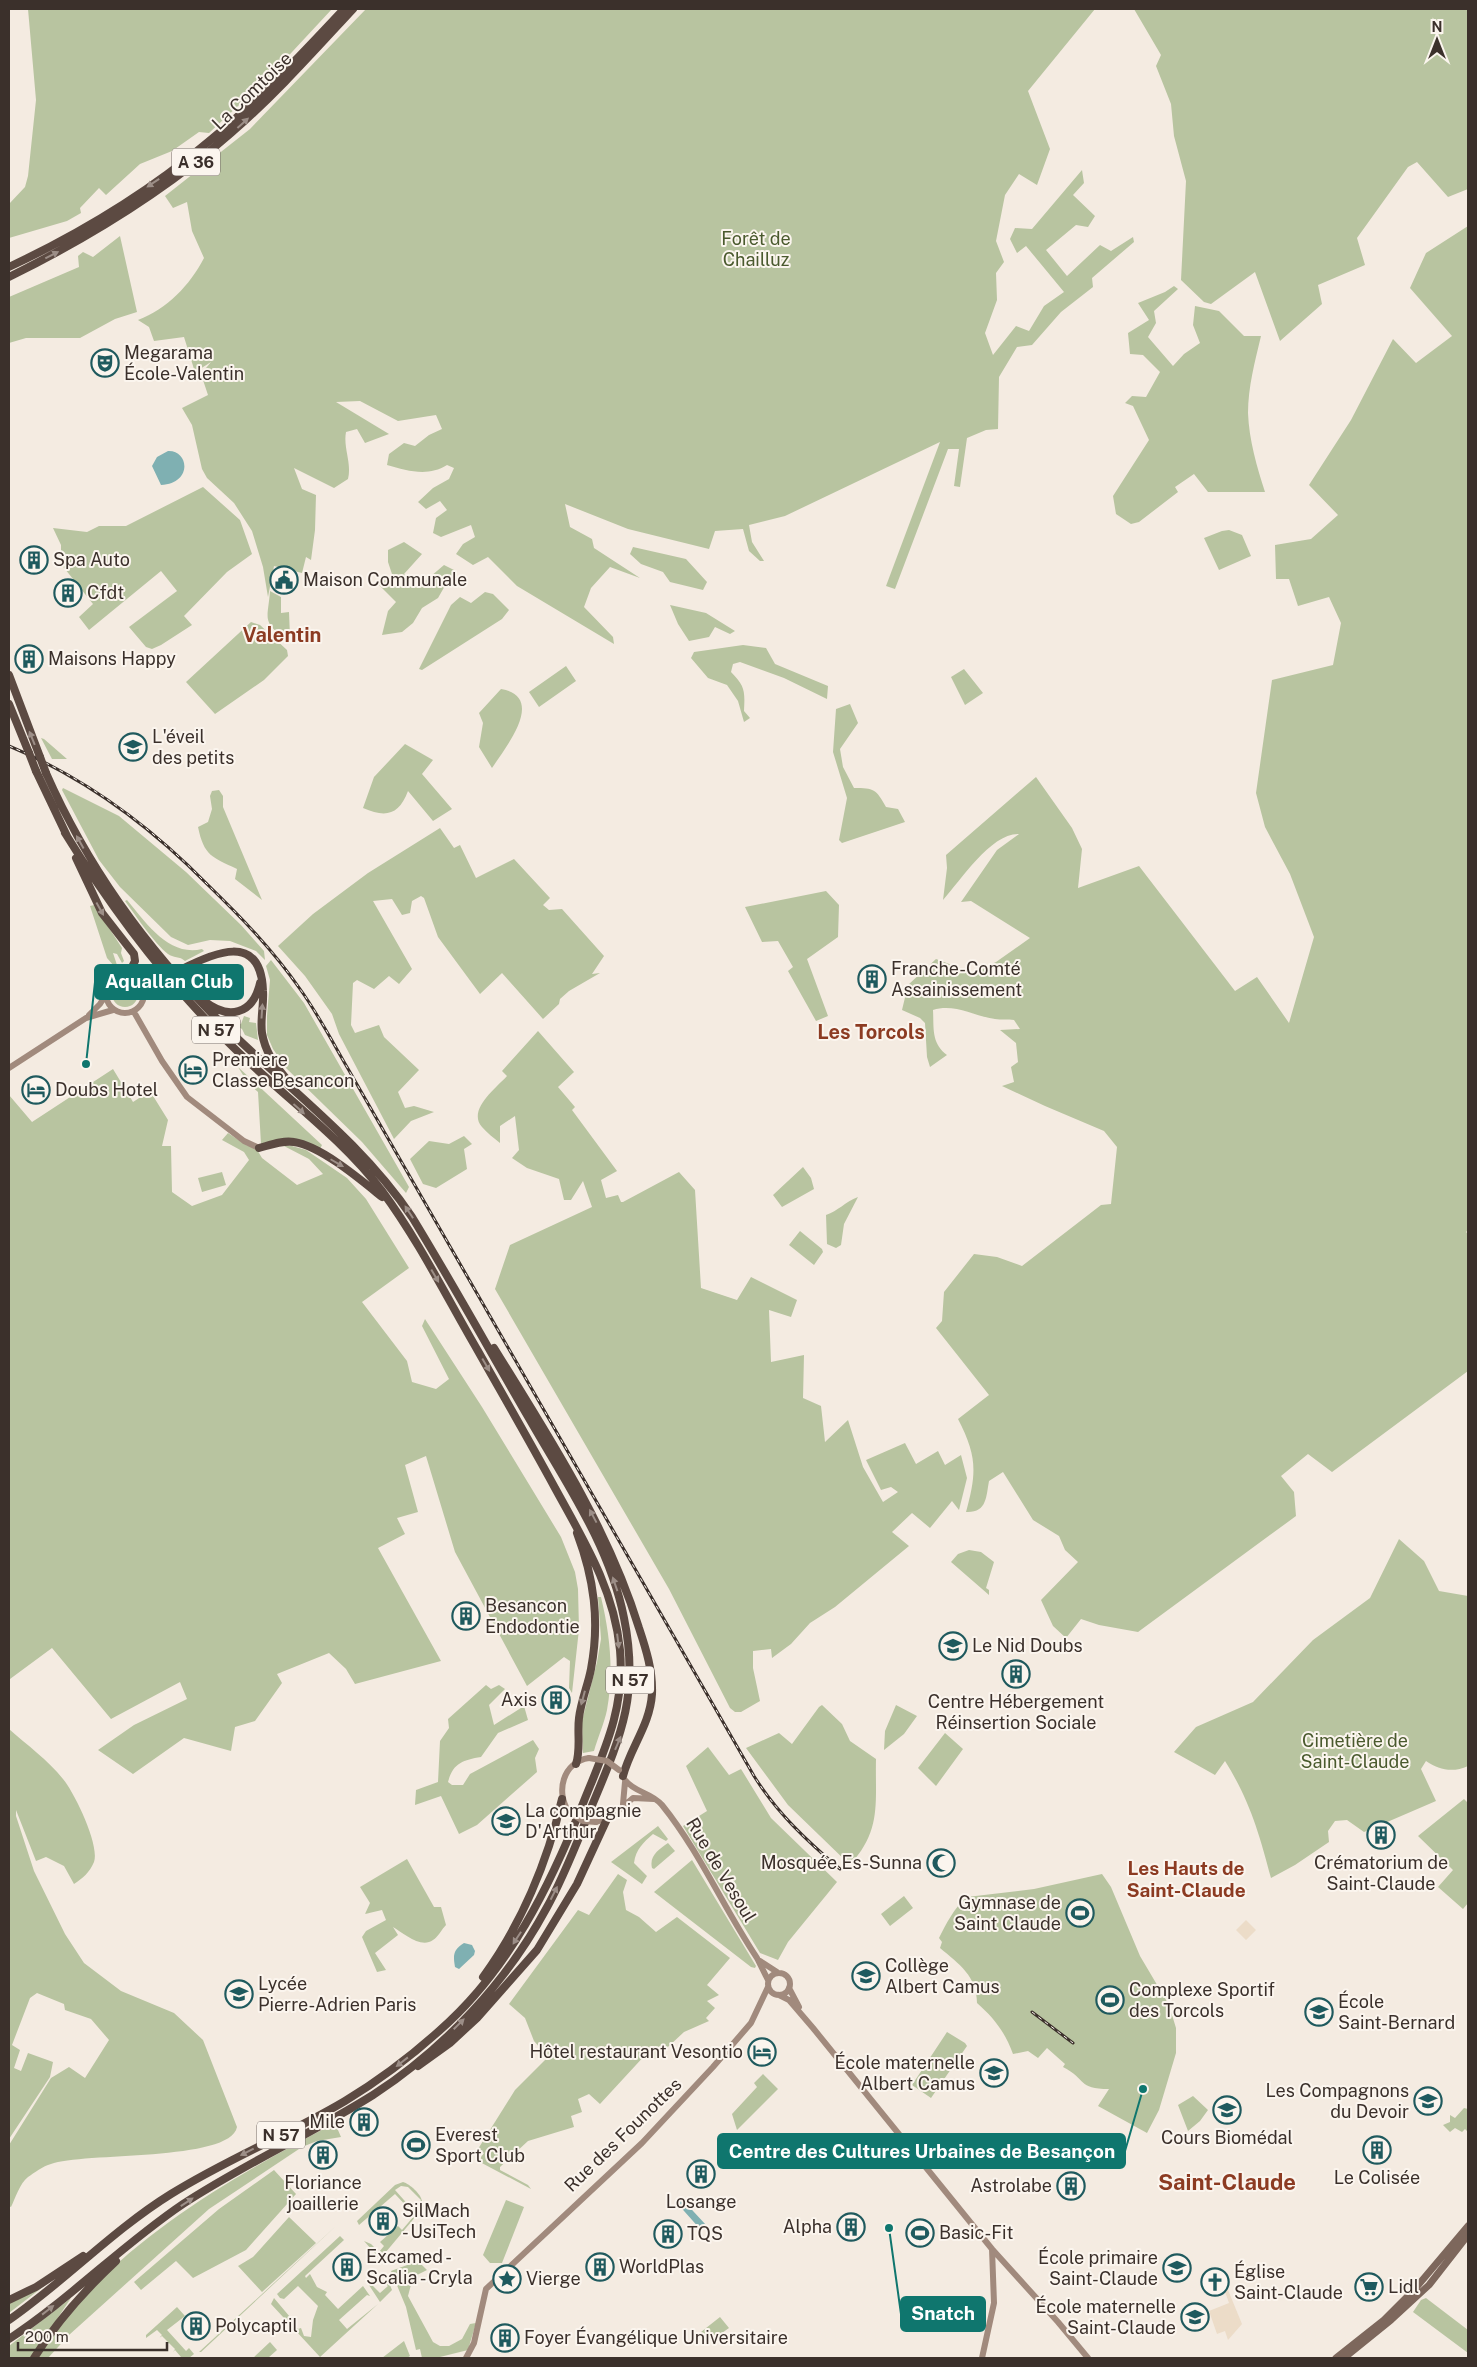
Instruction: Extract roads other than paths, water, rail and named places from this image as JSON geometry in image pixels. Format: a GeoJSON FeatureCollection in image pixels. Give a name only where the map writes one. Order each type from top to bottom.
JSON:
{"type":"FeatureCollection","features":[{"type":"Feature","properties":{"kind":"highway","name":"La Comtoise"},"geometry":{"type":"LineString","coordinates":[[9,268],[59,242],[104,215],[187,160],[252,104],[344,9]]}},
{"type":"Feature","properties":{"kind":"highway","name":"La Comtoise"},"geometry":{"type":"LineString","coordinates":[[9,276],[64,249],[107,223],[192,166],[258,109],[353,9]]}},
{"type":"Feature","properties":{"kind":"highway","name":"N 57"},"geometry":{"type":"LineString","coordinates":[[9,675],[46,773],[77,836],[105,884],[141,934],[179,981],[376,1170],[401,1200],[572,1494],[603,1553],[617,1590],[624,1618],[630,1657],[630,1685],[622,1733],[570,1858],[542,1916],[519,1953],[481,2001],[448,2036],[396,2078],[346,2111],[201,2192],[147,2230],[51,2308],[9,2339]]}},
{"type":"Feature","properties":{"kind":"highway","name":"N 57"},"geometry":{"type":"LineString","coordinates":[[9,682],[25,719]]}},
{"type":"Feature","properties":{"kind":"highway","name":"N 57"},"geometry":{"type":"LineString","coordinates":[[9,704],[36,771],[65,832],[102,891],[175,985],[233,1047],[354,1159],[391,1205],[426,1260],[598,1566],[613,1610],[621,1675],[615,1721],[563,1853],[537,1905],[508,1952],[472,1997],[439,2031],[394,2068],[353,2096],[194,2180],[157,2203],[9,2320]]}},
{"type":"Feature","properties":{"kind":"highway"},"geometry":{"type":"LineString","coordinates":[[65,832],[102,913],[134,954],[135,961],[128,975]]}},
{"type":"Feature","properties":{"kind":"highway"},"geometry":{"type":"LineString","coordinates":[[144,994],[152,985],[209,956],[229,950],[249,957],[255,963],[264,991],[262,1025],[265,1044],[276,1066],[302,1098]]}},
{"type":"Feature","properties":{"kind":"highway"},"geometry":{"type":"LineString","coordinates":[[179,981],[217,1010],[228,1013],[241,1010],[250,1005],[259,990],[261,978]]}},
{"type":"Feature","properties":{"kind":"highway"},"geometry":{"type":"LineString","coordinates":[[141,984],[152,985]]}},
{"type":"Feature","properties":{"kind":"highway"},"geometry":{"type":"LineString","coordinates":[[260,1148],[283,1142],[304,1145],[353,1173],[391,1205]]}},
{"type":"Feature","properties":{"kind":"highway"},"geometry":{"type":"LineString","coordinates":[[434,1254],[458,1287],[581,1494],[605,1539],[630,1602],[648,1657],[652,1696],[644,1728],[622,1776]]}},
{"type":"Feature","properties":{"kind":"highway"},"geometry":{"type":"LineString","coordinates":[[570,1514],[590,1571],[596,1617],[592,1661],[579,1717],[576,1764]]}},
{"type":"Feature","properties":{"kind":"highway"},"geometry":{"type":"LineString","coordinates":[[439,2031],[489,1968],[518,1919],[539,1872],[562,1798]]}},
{"type":"Feature","properties":{"kind":"highway"},"geometry":{"type":"LineString","coordinates":[[396,2078],[426,2062],[455,2039],[492,2003],[517,1975],[537,1950],[568,1901],[607,1819]]}},
{"type":"Feature","properties":{"kind":"highway"},"geometry":{"type":"LineString","coordinates":[[34,2358],[60,2318],[80,2295],[147,2230]]}},
{"type":"Feature","properties":{"kind":"highway"},"geometry":{"type":"LineString","coordinates":[[9,2300],[50,2279],[118,2233]]}},
{"type":"Feature","properties":{"kind":"main road"},"geometry":{"type":"LineString","coordinates":[[9,1068],[86,1018],[100,1004],[106,996],[107,988],[112,980],[118,976],[128,975],[136,978],[141,984],[144,994],[142,1004],[134,1012],[126,1014],[113,1010],[86,1018]]}},
{"type":"Feature","properties":{"kind":"main road"},"geometry":{"type":"LineString","coordinates":[[106,996],[113,1010]]}},
{"type":"Feature","properties":{"kind":"main road"},"geometry":{"type":"LineString","coordinates":[[134,1012],[178,1087],[213,1120],[244,1141],[260,1148]]}},
{"type":"Feature","properties":{"kind":"main road"},"geometry":{"type":"LineString","coordinates":[[622,1776],[626,1790],[623,1805],[618,1812],[607,1819],[596,1822],[583,1821],[569,1812],[562,1798],[563,1780],[569,1770],[576,1764],[589,1758],[607,1761],[622,1776],[631,1788],[651,1795],[657,1800]]}},
{"type":"Feature","properties":{"kind":"main road"},"geometry":{"type":"LineString","coordinates":[[623,1805],[637,1797],[657,1800]]}},
{"type":"Feature","properties":{"kind":"main road","name":"Rue de Vesoul"},"geometry":{"type":"LineString","coordinates":[[657,1800],[692,1849],[757,1958],[768,1984]]}},
{"type":"Feature","properties":{"kind":"main road","name":"Rue de Vesoul"},"geometry":{"type":"LineString","coordinates":[[757,1958],[777,1972]]}},
{"type":"Feature","properties":{"kind":"main road"},"geometry":{"type":"LineString","coordinates":[[813,2028],[789,1988],[788,1977],[777,1972],[768,1984],[778,1995],[789,2000],[813,2028],[992,2249],[1061,2325],[1088,2358]]}},
{"type":"Feature","properties":{"kind":"main road","name":"Rue des Founottes"},"geometry":{"type":"LineString","coordinates":[[466,2358],[474,2343],[484,2293],[497,2277],[642,2143],[746,2029],[760,2005],[768,1984]]}},
{"type":"Feature","properties":{"kind":"main road"},"geometry":{"type":"LineString","coordinates":[[778,1995],[785,1993],[789,1988]]}},
{"type":"Feature","properties":{"kind":"main road","name":"Rue des Founottes"},"geometry":{"type":"LineString","coordinates":[[760,2005],[767,1998],[778,1995]]}},
{"type":"Feature","properties":{"kind":"main road"},"geometry":{"type":"LineString","coordinates":[[1336,2358],[1384,2320],[1414,2290],[1468,2226]]}},
{"type":"Feature","properties":{"kind":"main road"},"geometry":{"type":"LineString","coordinates":[[1344,2358],[1391,2320],[1429,2285],[1468,2235]]}},
{"type":"Feature","properties":{"kind":"main road"},"geometry":{"type":"LineString","coordinates":[[982,2358],[994,2312],[995,2291],[992,2249]]}},
{"type":"Feature","properties":{"kind":"water"},"geometry":{"type":"Polygon","coordinates":[[[168,451],[175,452],[180,456],[183,461],[183,473],[179,479],[161,485],[152,466],[157,457],[168,451]]]}},
{"type":"Feature","properties":{"kind":"water"},"geometry":{"type":"Polygon","coordinates":[[[464,1943],[472,1945],[475,1951],[474,1955],[459,1969],[455,1967],[454,1956],[458,1948],[464,1943]]]}},
{"type":"Feature","properties":{"kind":"water"},"geometry":{"type":"Polygon","coordinates":[[[681,2198],[706,2225],[701,2230],[676,2202],[681,2198]]]}},
{"type":"Feature","properties":{"kind":"railway"},"geometry":{"type":"LineString","coordinates":[[9,746],[90,788],[139,823],[185,862],[232,909],[268,947],[290,975],[307,998],[325,1028],[754,1776],[793,1826],[840,1869]]}},
{"type":"Feature","properties":{"kind":"railway"},"geometry":{"type":"LineString","coordinates":[[1032,2012],[1073,2043]]}},
{"type":"Feature","properties":{"kind":"place","name":"Megarama École-Valentin"},"geometry":{"type":"Point","coordinates":[105,363]}},
{"type":"Feature","properties":{"kind":"place","name":"Spa Auto"},"geometry":{"type":"Point","coordinates":[34,560]}},
{"type":"Feature","properties":{"kind":"place","name":"Maison Communale"},"geometry":{"type":"Point","coordinates":[284,580]}},
{"type":"Feature","properties":{"kind":"place","name":"Cfdt"},"geometry":{"type":"Point","coordinates":[68,593]}},
{"type":"Feature","properties":{"kind":"place","name":"Maisons Happy"},"geometry":{"type":"Point","coordinates":[29,659]}},
{"type":"Feature","properties":{"kind":"place","name":"L'éveil des petits"},"geometry":{"type":"Point","coordinates":[133,747]}},
{"type":"Feature","properties":{"kind":"place","name":"Franche-Comté Assainissement"},"geometry":{"type":"Point","coordinates":[872,979]}},
{"type":"Feature","properties":{"kind":"place","name":"Aquallan Club"},"geometry":{"type":"Point","coordinates":[86,1064]}},
{"type":"Feature","properties":{"kind":"place","name":"Premiere Classe Besancon"},"geometry":{"type":"Point","coordinates":[193,1070]}},
{"type":"Feature","properties":{"kind":"place","name":"Doubs Hotel"},"geometry":{"type":"Point","coordinates":[36,1090]}},
{"type":"Feature","properties":{"kind":"place","name":"Besancon Endodontie"},"geometry":{"type":"Point","coordinates":[466,1616]}},
{"type":"Feature","properties":{"kind":"place","name":"Le Nid Doubs"},"geometry":{"type":"Point","coordinates":[953,1646]}},
{"type":"Feature","properties":{"kind":"place","name":"Centre Hébergement Réinsertion Sociale"},"geometry":{"type":"Point","coordinates":[1016,1674]}},
{"type":"Feature","properties":{"kind":"place","name":"Axis"},"geometry":{"type":"Point","coordinates":[556,1700]}},
{"type":"Feature","properties":{"kind":"place","name":"La compagnie D'Arthur"},"geometry":{"type":"Point","coordinates":[506,1821]}},
{"type":"Feature","properties":{"kind":"place","name":"Crématorium de Saint-Claude"},"geometry":{"type":"Point","coordinates":[1381,1835]}},
{"type":"Feature","properties":{"kind":"place","name":"Mosquée Es-Sunna"},"geometry":{"type":"Point","coordinates":[941,1863]}},
{"type":"Feature","properties":{"kind":"place","name":"Gymnase de Saint Claude"},"geometry":{"type":"Point","coordinates":[1080,1913]}},
{"type":"Feature","properties":{"kind":"place","name":"Collège Albert Camus"},"geometry":{"type":"Point","coordinates":[866,1976]}},
{"type":"Feature","properties":{"kind":"place","name":"Lycée Pierre-Adrien Paris"},"geometry":{"type":"Point","coordinates":[239,1994]}},
{"type":"Feature","properties":{"kind":"place","name":"Complexe Sportif des Torcols"},"geometry":{"type":"Point","coordinates":[1110,2000]}},
{"type":"Feature","properties":{"kind":"place","name":"École Saint-Bernard"},"geometry":{"type":"Point","coordinates":[1319,2012]}},
{"type":"Feature","properties":{"kind":"place","name":"Hôtel restaurant Vesontio"},"geometry":{"type":"Point","coordinates":[762,2052]}},
{"type":"Feature","properties":{"kind":"place","name":"École maternelle Albert Camus"},"geometry":{"type":"Point","coordinates":[994,2073]}},
{"type":"Feature","properties":{"kind":"place","name":"Centre des Cultures Urbaines de Besançon"},"geometry":{"type":"Point","coordinates":[1143,2089]}},
{"type":"Feature","properties":{"kind":"place","name":"Les Compagnons du Devoir"},"geometry":{"type":"Point","coordinates":[1428,2101]}},
{"type":"Feature","properties":{"kind":"place","name":"Cours Biomédal"},"geometry":{"type":"Point","coordinates":[1227,2110]}},
{"type":"Feature","properties":{"kind":"place","name":"Mile"},"geometry":{"type":"Point","coordinates":[364,2122]}},
{"type":"Feature","properties":{"kind":"place","name":"Everest Sport Club"},"geometry":{"type":"Point","coordinates":[416,2145]}},
{"type":"Feature","properties":{"kind":"place","name":"Le Colisée"},"geometry":{"type":"Point","coordinates":[1377,2150]}},
{"type":"Feature","properties":{"kind":"place","name":"Floriance joaillerie"},"geometry":{"type":"Point","coordinates":[323,2155]}},
{"type":"Feature","properties":{"kind":"place","name":"Losange"},"geometry":{"type":"Point","coordinates":[701,2174]}},
{"type":"Feature","properties":{"kind":"place","name":"Astrolabe"},"geometry":{"type":"Point","coordinates":[1071,2186]}},
{"type":"Feature","properties":{"kind":"place","name":"SilMach - UsiTech"},"geometry":{"type":"Point","coordinates":[383,2221]}},
{"type":"Feature","properties":{"kind":"place","name":"Alpha"},"geometry":{"type":"Point","coordinates":[851,2227]}},
{"type":"Feature","properties":{"kind":"place","name":"Snatch"},"geometry":{"type":"Point","coordinates":[889,2228]}},
{"type":"Feature","properties":{"kind":"place","name":"Basic-Fit"},"geometry":{"type":"Point","coordinates":[920,2233]}},
{"type":"Feature","properties":{"kind":"place","name":"TQS"},"geometry":{"type":"Point","coordinates":[668,2234]}},
{"type":"Feature","properties":{"kind":"place","name":"Excamed - Scalia - Cryla"},"geometry":{"type":"Point","coordinates":[347,2267]}},
{"type":"Feature","properties":{"kind":"place","name":"WorldPlas"},"geometry":{"type":"Point","coordinates":[600,2267]}},
{"type":"Feature","properties":{"kind":"place","name":"École primaire Saint-Claude"},"geometry":{"type":"Point","coordinates":[1177,2268]}},
{"type":"Feature","properties":{"kind":"place","name":"Vierge"},"geometry":{"type":"Point","coordinates":[507,2279]}},
{"type":"Feature","properties":{"kind":"place","name":"Église Saint-Claude"},"geometry":{"type":"Point","coordinates":[1215,2282]}},
{"type":"Feature","properties":{"kind":"place","name":"Lidl"},"geometry":{"type":"Point","coordinates":[1369,2287]}},
{"type":"Feature","properties":{"kind":"place","name":"École maternelle Saint-Claude"},"geometry":{"type":"Point","coordinates":[1195,2317]}},
{"type":"Feature","properties":{"kind":"place","name":"Polycaptil"},"geometry":{"type":"Point","coordinates":[196,2326]}},
{"type":"Feature","properties":{"kind":"place","name":"Foyer Évangélique Universitaire"},"geometry":{"type":"Point","coordinates":[505,2338]}},
{"type":"Feature","properties":{"kind":"district","name":"Valentin"},"geometry":{"type":"Point","coordinates":[282,635]}},
{"type":"Feature","properties":{"kind":"district","name":"Les Torcols"},"geometry":{"type":"Point","coordinates":[871,1032]}},
{"type":"Feature","properties":{"kind":"district","name":"Les Hauts de Saint-Claude"},"geometry":{"type":"Point","coordinates":[1186,1879]}},
{"type":"Feature","properties":{"kind":"district","name":"Saint-Claude"},"geometry":{"type":"Point","coordinates":[1227,2182]}},
{"type":"Feature","properties":{"kind":"park label","name":"Forêt de Chailluz"},"geometry":{"type":"Point","coordinates":[756,249]}},
{"type":"Feature","properties":{"kind":"park label","name":"Cimetière de Saint-Claude"},"geometry":{"type":"Point","coordinates":[1355,1751]}}]}
